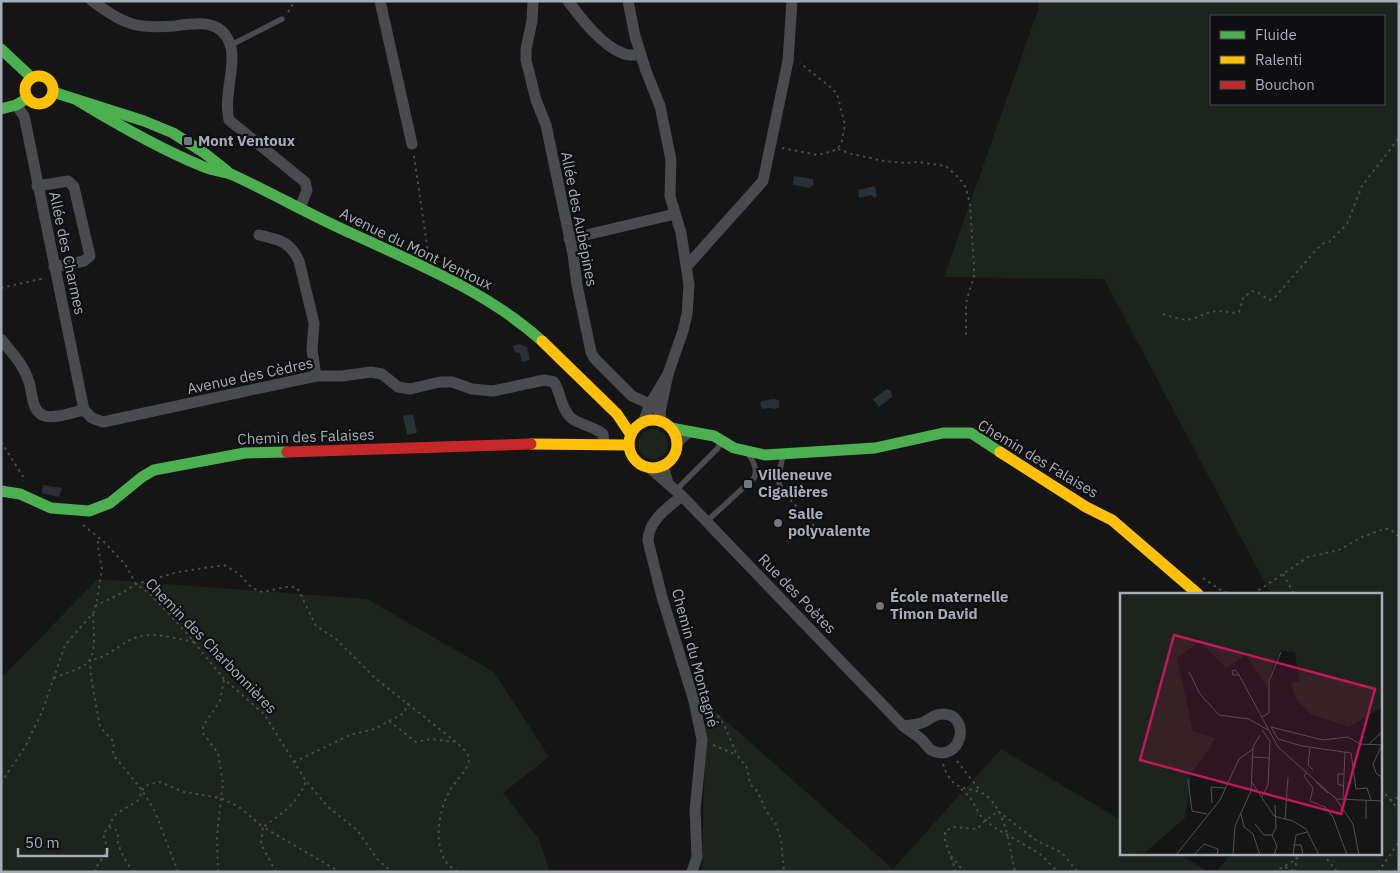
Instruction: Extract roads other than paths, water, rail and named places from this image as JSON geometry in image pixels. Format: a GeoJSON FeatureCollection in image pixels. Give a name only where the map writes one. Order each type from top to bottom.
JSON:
{"type":"FeatureCollection","features":[{"type":"Feature","properties":{"kind":"street"},"geometry":{"type":"LineString","coordinates":[[92,1],[118,19],[142,26],[171,26],[199,22],[213,25],[221,30],[231,45],[226,110],[229,120],[305,182],[307,190],[300,208]]}},
{"type":"Feature","properties":{"kind":"street"},"geometry":{"type":"LineString","coordinates":[[380,1],[412,144]]}},
{"type":"Feature","properties":{"kind":"street","name":"Allée des Aubépines"},"geometry":{"type":"LineString","coordinates":[[533,1],[526,60],[539,109],[546,125],[592,356],[632,396],[654,406],[664,420]]}},
{"type":"Feature","properties":{"kind":"street"},"geometry":{"type":"LineString","coordinates":[[568,1],[603,40],[619,52],[628,55],[641,55]]}},
{"type":"Feature","properties":{"kind":"street"},"geometry":{"type":"LineString","coordinates":[[628,1],[635,36],[660,106],[671,160],[670,196],[687,266],[689,285],[687,314],[683,331],[668,374],[635,432],[634,458],[638,463],[650,468],[663,466],[676,454],[677,442],[664,420],[668,374]]}},
{"type":"Feature","properties":{"kind":"street"},"geometry":{"type":"LineString","coordinates":[[687,266],[763,181],[788,61],[792,1]]}},
{"type":"Feature","properties":{"kind":"street"},"geometry":{"type":"LineString","coordinates":[[1,49],[32,78]]}},
{"type":"Feature","properties":{"kind":"street"},"geometry":{"type":"LineString","coordinates":[[36,76],[45,77],[51,83],[52,92],[48,100],[40,104],[28,98],[25,89],[28,81],[32,78],[36,76]]}},
{"type":"Feature","properties":{"kind":"street","name":"Avenue du Mont Ventoux"},"geometry":{"type":"LineString","coordinates":[[52,92],[144,121],[173,133],[203,152],[231,174],[421,266],[484,299],[528,328],[635,432]]}},
{"type":"Feature","properties":{"kind":"street"},"geometry":{"type":"LineString","coordinates":[[1,109],[16,105],[28,98]]}},
{"type":"Feature","properties":{"kind":"street","name":"Avenue du Mont Ventoux"},"geometry":{"type":"LineString","coordinates":[[77,100],[120,126],[176,154],[206,168],[231,174]]}},
{"type":"Feature","properties":{"kind":"street","name":"Allée des Charmes"},"geometry":{"type":"LineString","coordinates":[[16,105],[24,116],[84,410]]}},
{"type":"Feature","properties":{"kind":"street"},"geometry":{"type":"LineString","coordinates":[[37,186],[68,181],[74,188],[90,256],[84,261],[55,271]]}},
{"type":"Feature","properties":{"kind":"street"},"geometry":{"type":"LineString","coordinates":[[569,238],[675,214]]}},
{"type":"Feature","properties":{"kind":"street"},"geometry":{"type":"LineString","coordinates":[[259,235],[282,241],[295,252],[299,261],[314,324],[312,350],[316,376]]}},
{"type":"Feature","properties":{"kind":"street"},"geometry":{"type":"LineString","coordinates":[[1,339],[21,363],[29,381],[35,409],[42,415],[50,417],[84,410]]}},
{"type":"Feature","properties":{"kind":"street","name":"Avenue des Cèdres"},"geometry":{"type":"LineString","coordinates":[[84,410],[92,418],[103,422],[316,376],[342,376],[371,372],[382,374],[398,387],[410,389],[440,382],[452,382],[472,389],[493,391],[544,380],[554,382],[559,391],[564,410],[571,418],[596,428],[603,434],[604,444]]}},
{"type":"Feature","properties":{"kind":"street"},"geometry":{"type":"LineString","coordinates":[[635,432],[652,420],[664,420]]}},
{"type":"Feature","properties":{"kind":"street","name":"Chemin des Falaises"},"geometry":{"type":"LineString","coordinates":[[664,420],[689,432],[714,436],[734,448],[765,455],[875,448],[943,433],[971,432],[1086,507],[1112,520],[1197,593]]}},
{"type":"Feature","properties":{"kind":"street","name":"Chemin des Falaises"},"geometry":{"type":"LineString","coordinates":[[1,491],[20,494],[51,508],[89,511],[110,503],[142,477],[154,470],[245,453],[506,444],[604,444],[635,432]]}},
{"type":"Feature","properties":{"kind":"street"},"geometry":{"type":"LineString","coordinates":[[677,442],[689,432]]}},
{"type":"Feature","properties":{"kind":"street","name":"Rue des Poètes"},"geometry":{"type":"LineString","coordinates":[[663,466],[675,490]]}},
{"type":"Feature","properties":{"kind":"street","name":"Rue des Poètes"},"geometry":{"type":"LineString","coordinates":[[650,468],[706,521],[903,726],[923,740],[931,750],[944,752],[955,747],[961,731],[957,722],[945,714],[933,716],[926,721],[903,726]]}},
{"type":"Feature","properties":{"kind":"street","name":"Chemin du Montagné"},"geometry":{"type":"LineString","coordinates":[[675,490],[652,524],[648,532],[648,541],[662,597],[694,701],[702,740],[695,810],[697,858],[692,872]]}},
{"type":"Feature","properties":{"kind":"lane"},"geometry":{"type":"LineString","coordinates":[[231,45],[282,19]]}},
{"type":"Feature","properties":{"kind":"lane"},"geometry":{"type":"LineString","coordinates":[[675,490],[717,449],[722,440]]}},
{"type":"Feature","properties":{"kind":"lane"},"geometry":{"type":"LineString","coordinates":[[706,521],[754,478],[757,472],[746,452]]}},
{"type":"Feature","properties":{"kind":"lane"},"geometry":{"type":"LineString","coordinates":[[781,490],[778,480],[783,454]]}},
{"type":"Feature","properties":{"kind":"place","name":"Mont Ventoux"},"geometry":{"type":"Point","coordinates":[188,141]}},
{"type":"Feature","properties":{"kind":"place","name":"Villeneuve Cigalières"},"geometry":{"type":"Point","coordinates":[748,484]}},
{"type":"Feature","properties":{"kind":"place","name":"Salle polyvalente"},"geometry":{"type":"Point","coordinates":[778,523]}},
{"type":"Feature","properties":{"kind":"place","name":"École maternelle Timon David"},"geometry":{"type":"Point","coordinates":[880,606]}}]}
